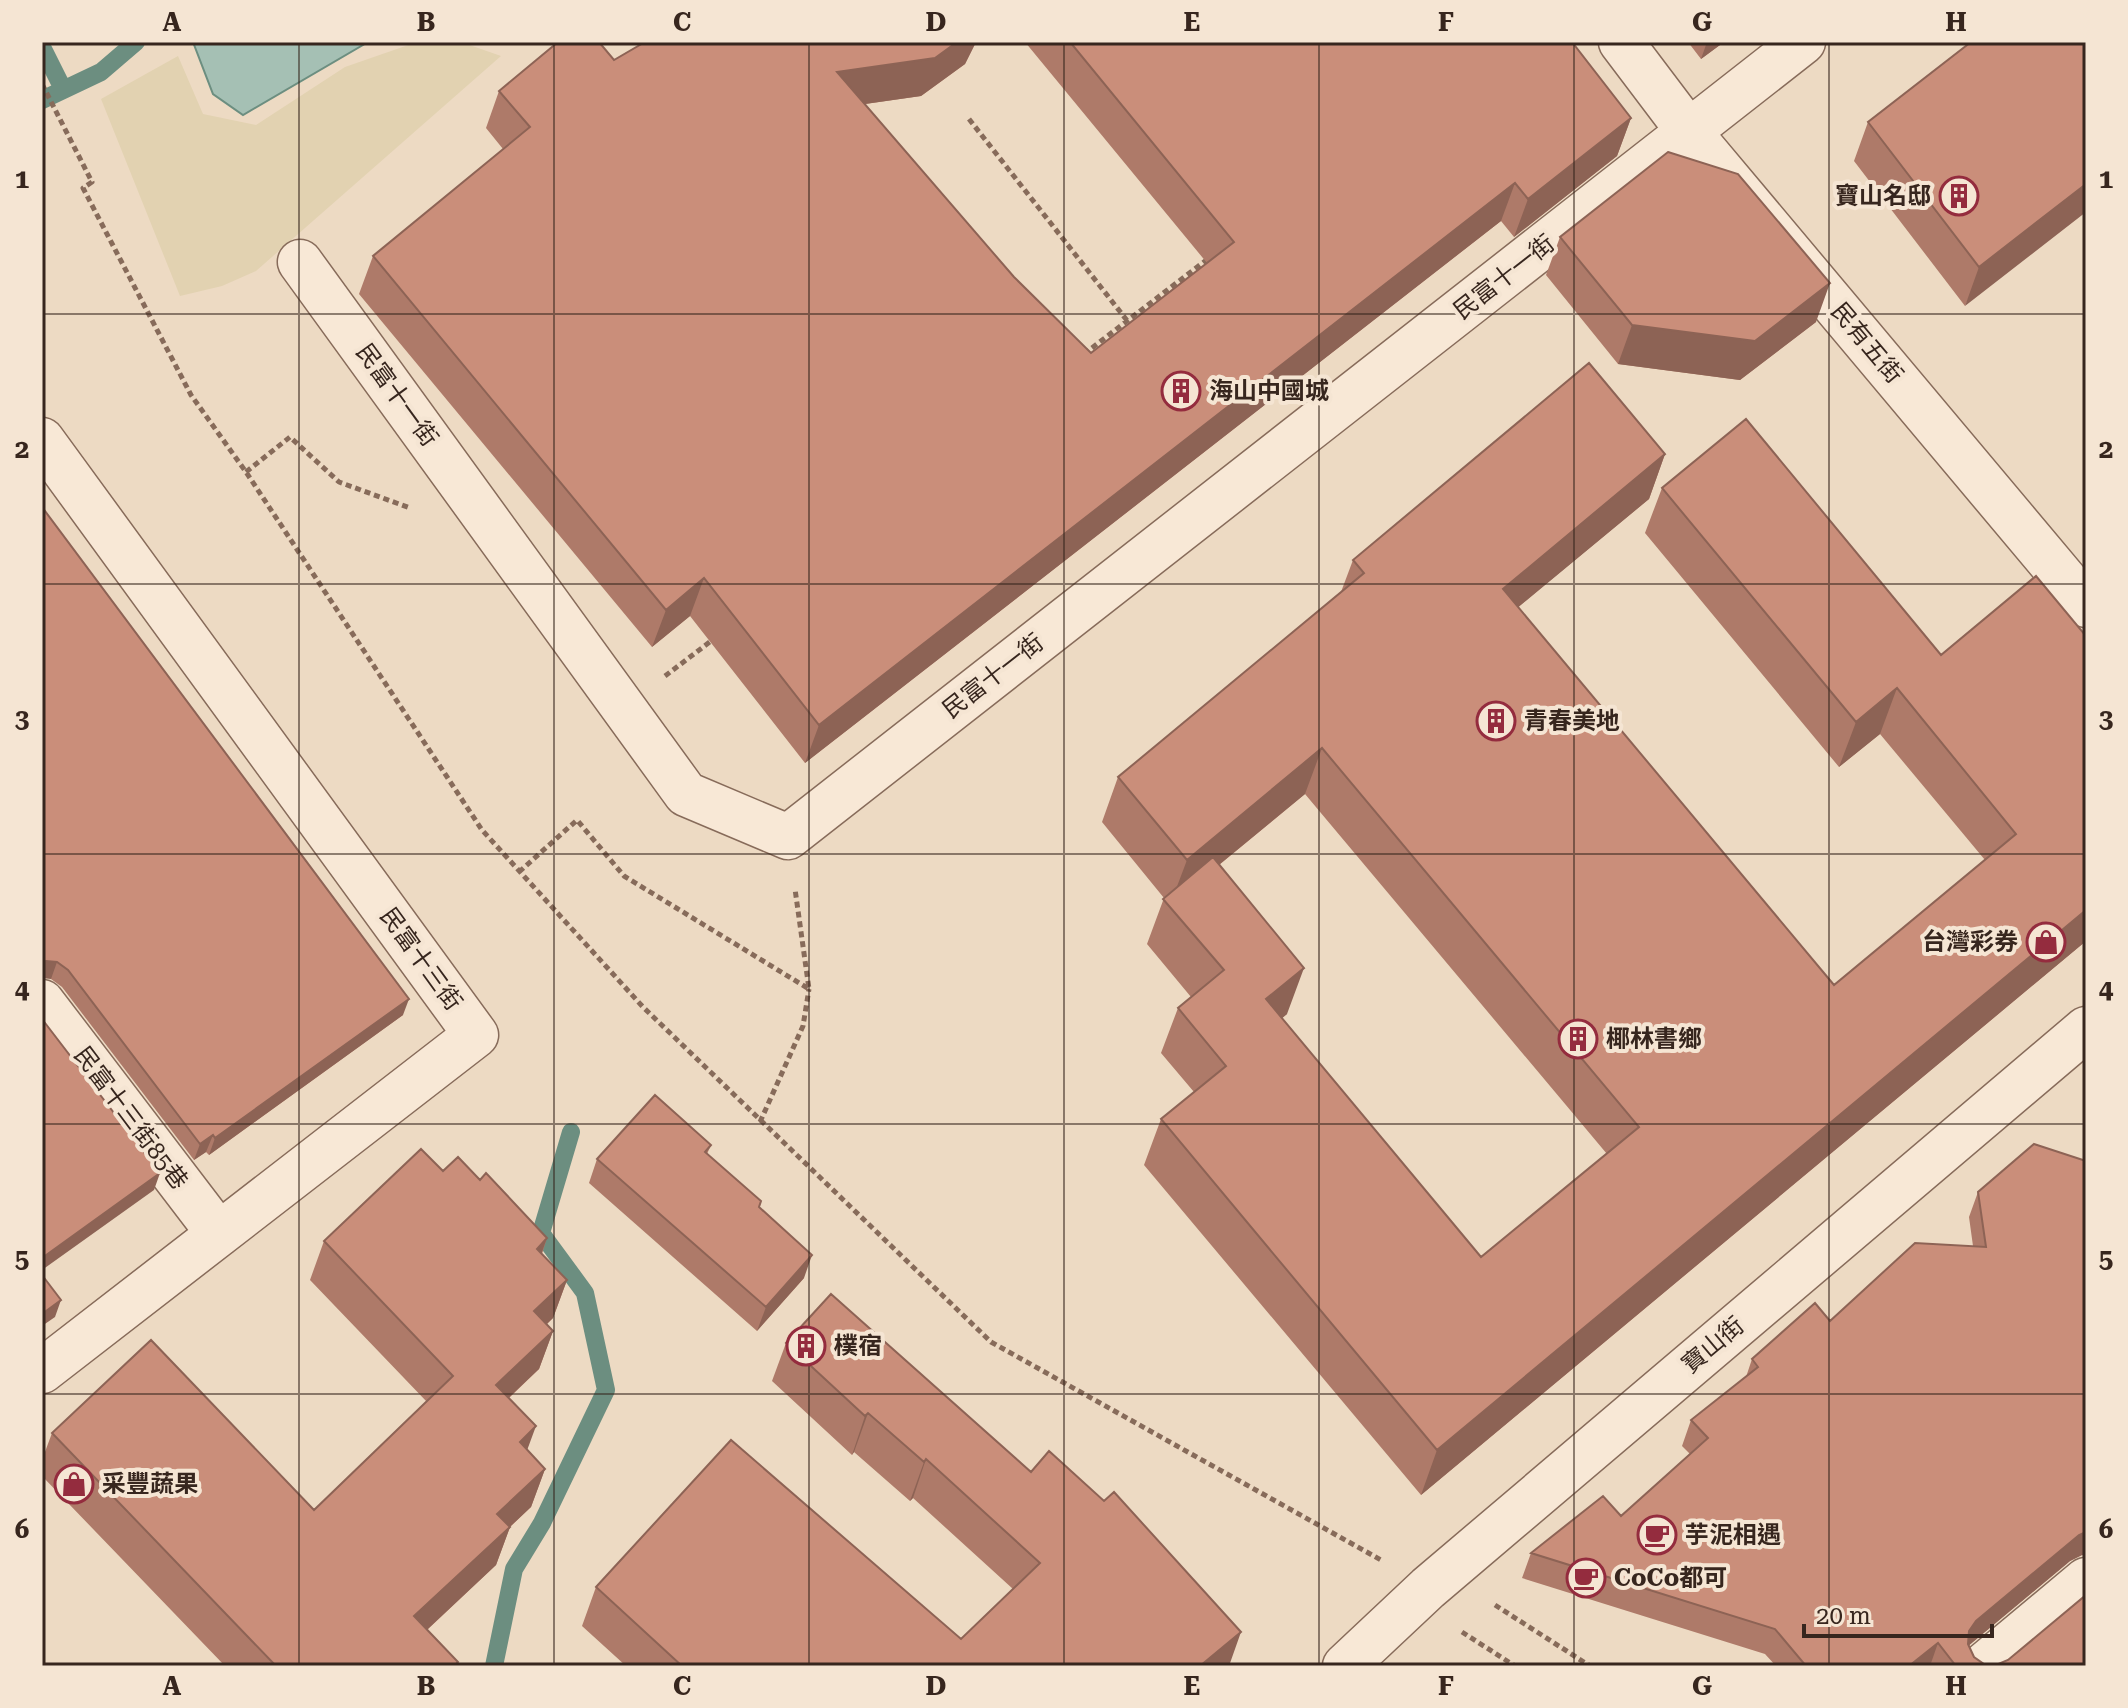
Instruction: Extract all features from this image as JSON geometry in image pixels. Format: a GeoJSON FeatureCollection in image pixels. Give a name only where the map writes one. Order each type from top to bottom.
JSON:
{"type":"FeatureCollection","features":[{"type":"Feature","properties":{"kind":"street","name":"民有五街"},"geometry":{"type":"LineString","coordinates":[[1621,42],[1689,132],[2086,605]]}},
{"type":"Feature","properties":{"kind":"street","name":"民富十一街"},"geometry":{"type":"LineString","coordinates":[[300,262],[686,794],[788,837],[1803,42]]}},
{"type":"Feature","properties":{"kind":"street","name":"民富十三街"},"geometry":{"type":"LineString","coordinates":[[42,440],[476,1035],[42,1371]]}},
{"type":"Feature","properties":{"kind":"street","name":"民富十三街85巷"},"geometry":{"type":"LineString","coordinates":[[42,1002],[219,1234]]}},
{"type":"Feature","properties":{"kind":"street","name":"寶山街"},"geometry":{"type":"LineString","coordinates":[[1345,1666],[1445,1574],[2086,1029]]}},
{"type":"Feature","properties":{"kind":"street"},"geometry":{"type":"LineString","coordinates":[[1983,1666],[2086,1580]]}},
{"type":"Feature","properties":{"kind":"path"},"geometry":{"type":"LineString","coordinates":[[42,84],[92,182],[83,188],[191,395],[246,472],[482,830],[519,872],[643,1007],[991,1342],[1379,1559]]}},
{"type":"Feature","properties":{"kind":"path"},"geometry":{"type":"LineString","coordinates":[[969,119],[1135,331]]}},
{"type":"Feature","properties":{"kind":"path"},"geometry":{"type":"LineString","coordinates":[[1077,360],[1215,254]]}},
{"type":"Feature","properties":{"kind":"path"},"geometry":{"type":"LineString","coordinates":[[246,472],[290,437],[339,482],[413,510]]}},
{"type":"Feature","properties":{"kind":"path"},"geometry":{"type":"LineString","coordinates":[[623,708],[724,631]]}},
{"type":"Feature","properties":{"kind":"path"},"geometry":{"type":"LineString","coordinates":[[519,872],[577,820],[624,876],[809,989]]}},
{"type":"Feature","properties":{"kind":"path"},"geometry":{"type":"LineString","coordinates":[[760,1122],[803,1026],[809,989],[788,837]]}},
{"type":"Feature","properties":{"kind":"path"},"geometry":{"type":"LineString","coordinates":[[1484,1597],[1590,1666]]}},
{"type":"Feature","properties":{"kind":"path"},"geometry":{"type":"LineString","coordinates":[[1465,1623],[1459,1631],[1515,1666]]}},
{"type":"Feature","properties":{"kind":"shaded area"},"geometry":{"type":"Polygon","coordinates":[[[193,42],[368,42],[243,115],[213,94],[193,42]]]}},
{"type":"Feature","properties":{"kind":"shaded area"},"geometry":{"type":"Polygon","coordinates":[[[417,42],[461,42],[501,56],[256,271],[222,286],[180,296],[101,99],[178,56],[203,114],[256,125],[345,67],[417,42]]]}},
{"type":"Feature","properties":{"kind":"building"},"geometry":{"type":"Polygon","coordinates":[[[558,42],[599,42],[614,60],[645,42],[957,42],[935,58],[837,72],[1014,277],[1091,353],[1234,242],[1070,42],[1572,42],[1631,118],[1528,199],[1515,183],[819,725],[704,578],[666,610],[373,256],[530,127],[499,91],[558,42]]]}},
{"type":"Feature","properties":{"kind":"building"},"geometry":{"type":"Polygon","coordinates":[[[1971,42],[2086,42],[2086,184],[1979,267],[1868,122],[1971,42]]]}},
{"type":"Feature","properties":{"kind":"building"},"geometry":{"type":"Polygon","coordinates":[[[1668,152],[1738,174],[1830,283],[1755,341],[1632,325],[1560,237],[1668,152]]]}},
{"type":"Feature","properties":{"kind":"building"},"geometry":{"type":"Polygon","coordinates":[[[1589,363],[1665,454],[1503,589],[1834,985],[2016,834],[1897,688],[1856,722],[1662,488],[1746,419],[1941,655],[2036,576],[2086,636],[2086,910],[1437,1450],[1161,1119],[1226,1066],[1178,1008],[1224,970],[1163,899],[1213,857],[1304,968],[1266,999],[1481,1257],[1639,1127],[1322,748],[1187,860],[1118,777],[1364,573],[1353,560],[1589,363]]]}},
{"type":"Feature","properties":{"kind":"building"},"geometry":{"type":"Polygon","coordinates":[[[42,507],[409,999],[215,1138],[213,1135],[200,1144],[68,970],[57,962],[42,962],[42,507]]]}},
{"type":"Feature","properties":{"kind":"building"},"geometry":{"type":"Polygon","coordinates":[[[42,1019],[160,1173],[42,1258],[42,1019]]]}},
{"type":"Feature","properties":{"kind":"building"},"geometry":{"type":"Polygon","coordinates":[[[655,1095],[711,1145],[705,1152],[761,1201],[759,1207],[812,1255],[766,1307],[597,1159],[655,1095]]]}},
{"type":"Feature","properties":{"kind":"building"},"geometry":{"type":"Polygon","coordinates":[[[2034,1144],[2086,1161],[2086,1532],[1976,1621],[1969,1631],[1968,1644],[1974,1657],[1984,1664],[1996,1665],[2008,1660],[2086,1595],[2086,1666],[1956,1666],[1938,1643],[1909,1666],[1806,1666],[1775,1629],[1531,1553],[1603,1496],[1621,1516],[1708,1438],[1691,1420],[1758,1367],[1752,1359],[1815,1303],[1830,1321],[1915,1243],[1986,1247],[1978,1192],[2034,1144]]]}},
{"type":"Feature","properties":{"kind":"building"},"geometry":{"type":"Polygon","coordinates":[[[421,1149],[443,1171],[458,1157],[480,1180],[486,1173],[547,1238],[537,1249],[567,1280],[534,1311],[553,1331],[496,1385],[536,1426],[520,1442],[545,1469],[497,1514],[510,1527],[414,1616],[458,1662],[454,1666],[276,1666],[52,1433],[151,1340],[314,1510],[453,1376],[324,1241],[421,1149]]]}},
{"type":"Feature","properties":{"kind":"building"},"geometry":{"type":"Polygon","coordinates":[[[42,1275],[61,1300],[42,1314],[42,1275]]]}},
{"type":"Feature","properties":{"kind":"building"},"geometry":{"type":"Polygon","coordinates":[[[831,1294],[1031,1472],[1049,1451],[1104,1501],[1114,1492],[1241,1632],[1200,1666],[682,1666],[596,1587],[731,1440],[961,1639],[1040,1563],[926,1459],[924,1462],[868,1413],[865,1416],[786,1343],[831,1294]]]}},
{"type":"Feature","properties":{"kind":"waterway"},"geometry":{"type":"LineString","coordinates":[[42,100],[101,72],[136,42]]}},
{"type":"Feature","properties":{"kind":"waterway"},"geometry":{"type":"LineString","coordinates":[[42,47],[63,89]]}},
{"type":"Feature","properties":{"kind":"waterway"},"geometry":{"type":"LineString","coordinates":[[494,1666],[514,1569],[542,1523],[606,1390],[585,1293],[541,1233],[571,1132]]}},
{"type":"Feature","properties":{"kind":"place","name":"寶山名邸"},"geometry":{"type":"Point","coordinates":[1959,196]}},
{"type":"Feature","properties":{"kind":"place","name":"海山中國城"},"geometry":{"type":"Point","coordinates":[1181,391]}},
{"type":"Feature","properties":{"kind":"place","name":"青春美地"},"geometry":{"type":"Point","coordinates":[1496,721]}},
{"type":"Feature","properties":{"kind":"place","name":"台灣彩券"},"geometry":{"type":"Point","coordinates":[2046,942]}},
{"type":"Feature","properties":{"kind":"place","name":"椰林書鄉"},"geometry":{"type":"Point","coordinates":[1578,1039]}},
{"type":"Feature","properties":{"kind":"place","name":"樸宿"},"geometry":{"type":"Point","coordinates":[806,1346]}},
{"type":"Feature","properties":{"kind":"place","name":"采豐蔬果"},"geometry":{"type":"Point","coordinates":[74,1484]}},
{"type":"Feature","properties":{"kind":"place","name":"芋泥相遇"},"geometry":{"type":"Point","coordinates":[1657,1535]}},
{"type":"Feature","properties":{"kind":"place","name":"CoCo都可"},"geometry":{"type":"Point","coordinates":[1586,1578]}}]}
